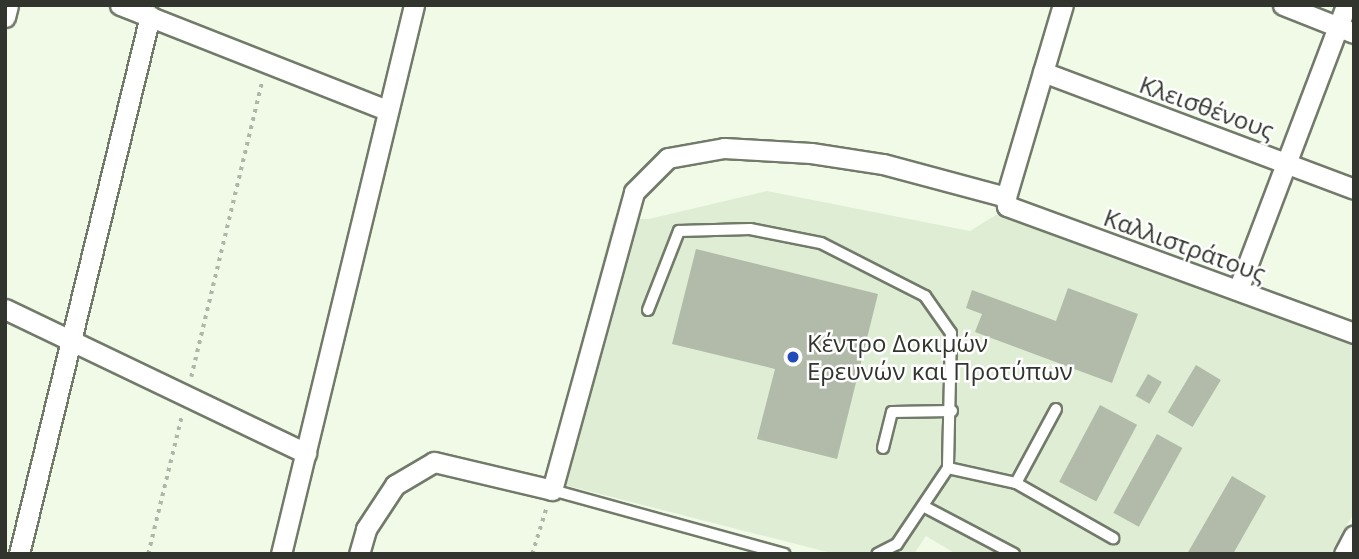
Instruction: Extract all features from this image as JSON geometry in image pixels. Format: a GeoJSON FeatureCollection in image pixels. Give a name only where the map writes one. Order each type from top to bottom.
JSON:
{"type":"FeatureCollection","features":[{"type":"Feature","properties":{"kind":"street"},"geometry":{"type":"LineString","coordinates":[[5,17],[8,5]]}},
{"type":"Feature","properties":{"kind":"street"},"geometry":{"type":"LineString","coordinates":[[120,5],[267,59],[387,110]]}},
{"type":"Feature","properties":{"kind":"street"},"geometry":{"type":"LineString","coordinates":[[281,554],[414,5]]}},
{"type":"Feature","properties":{"kind":"street"},"geometry":{"type":"LineString","coordinates":[[359,554],[395,485],[434,462],[552,490],[634,192],[658,164],[704,150],[811,153],[883,164],[1006,197],[1063,5]]}},
{"type":"Feature","properties":{"kind":"street"},"geometry":{"type":"LineString","coordinates":[[1283,5],[1346,31]]}},
{"type":"Feature","properties":{"kind":"street"},"geometry":{"type":"LineString","coordinates":[[1238,290],[1346,31],[1346,5]]}},
{"type":"Feature","properties":{"kind":"street"},"geometry":{"type":"LineString","coordinates":[[19,554],[150,16]]}},
{"type":"Feature","properties":{"kind":"street","name":"Κλεισθένους"},"geometry":{"type":"LineString","coordinates":[[1043,72],[1354,189]]}},
{"type":"Feature","properties":{"kind":"street","name":"Καλλιστράτους"},"geometry":{"type":"LineString","coordinates":[[1006,197],[1007,206],[1354,333]]}},
{"type":"Feature","properties":{"kind":"street"},"geometry":{"type":"LineString","coordinates":[[5,309],[186,398],[306,453]]}},
{"type":"Feature","properties":{"kind":"street"},"geometry":{"type":"LineString","coordinates":[[1343,554],[1354,535]]}},
{"type":"Feature","properties":{"kind":"lane"},"geometry":{"type":"LineString","coordinates":[[648,310],[679,231],[750,229],[821,243],[925,296],[951,333],[948,468],[897,544],[877,554]]}},
{"type":"Feature","properties":{"kind":"lane"},"geometry":{"type":"LineString","coordinates":[[1016,483],[1056,409]]}},
{"type":"Feature","properties":{"kind":"lane"},"geometry":{"type":"LineString","coordinates":[[883,448],[892,412],[951,411]]}},
{"type":"Feature","properties":{"kind":"lane"},"geometry":{"type":"LineString","coordinates":[[948,468],[1016,483],[1113,538]]}},
{"type":"Feature","properties":{"kind":"lane"},"geometry":{"type":"LineString","coordinates":[[552,490],[784,554]]}},
{"type":"Feature","properties":{"kind":"lane"},"geometry":{"type":"LineString","coordinates":[[923,506],[1014,554]]}},
{"type":"Feature","properties":{"kind":"path"},"geometry":{"type":"LineString","coordinates":[[148,554],[267,59]]}},
{"type":"Feature","properties":{"kind":"path"},"geometry":{"type":"LineString","coordinates":[[532,554],[552,490]]}},
{"type":"Feature","properties":{"kind":"shaded area"},"geometry":{"type":"Polygon","coordinates":[[[767,191],[970,231],[1004,210],[1354,338],[1354,513],[1330,554],[956,554],[926,536],[914,554],[835,554],[545,480],[614,218],[649,219],[767,191]]]}},
{"type":"Feature","properties":{"kind":"building","name":"Κέντρο Δοκιμών Ερευνών και Προτύπων"},"geometry":{"type":"Polygon","coordinates":[[[696,249],[878,294],[837,459],[757,439],[775,369],[672,344],[696,249]]]}},
{"type":"Feature","properties":{"kind":"building"},"geometry":{"type":"Polygon","coordinates":[[[1068,288],[1138,314],[1112,383],[975,332],[982,314],[966,308],[972,290],[1056,321],[1068,288]]]}},
{"type":"Feature","properties":{"kind":"building"},"geometry":{"type":"Polygon","coordinates":[[[1196,365],[1221,380],[1193,427],[1168,412],[1196,365]]]}},
{"type":"Feature","properties":{"kind":"building"},"geometry":{"type":"Polygon","coordinates":[[[1148,374],[1162,382],[1149,404],[1136,396],[1148,374]]]}},
{"type":"Feature","properties":{"kind":"building"},"geometry":{"type":"Polygon","coordinates":[[[1100,405],[1137,425],[1096,502],[1059,482],[1100,405]]]}},
{"type":"Feature","properties":{"kind":"building"},"geometry":{"type":"Polygon","coordinates":[[[1157,434],[1182,448],[1139,527],[1113,513],[1157,434]]]}},
{"type":"Feature","properties":{"kind":"building"},"geometry":{"type":"Polygon","coordinates":[[[1232,476],[1266,496],[1233,554],[1187,554],[1232,476]]]}},
{"type":"Feature","properties":{"kind":"place","name":"Κέντρο Δοκιμών Ερευνών και Προτύπων"},"geometry":{"type":"Point","coordinates":[793,357]}}]}
